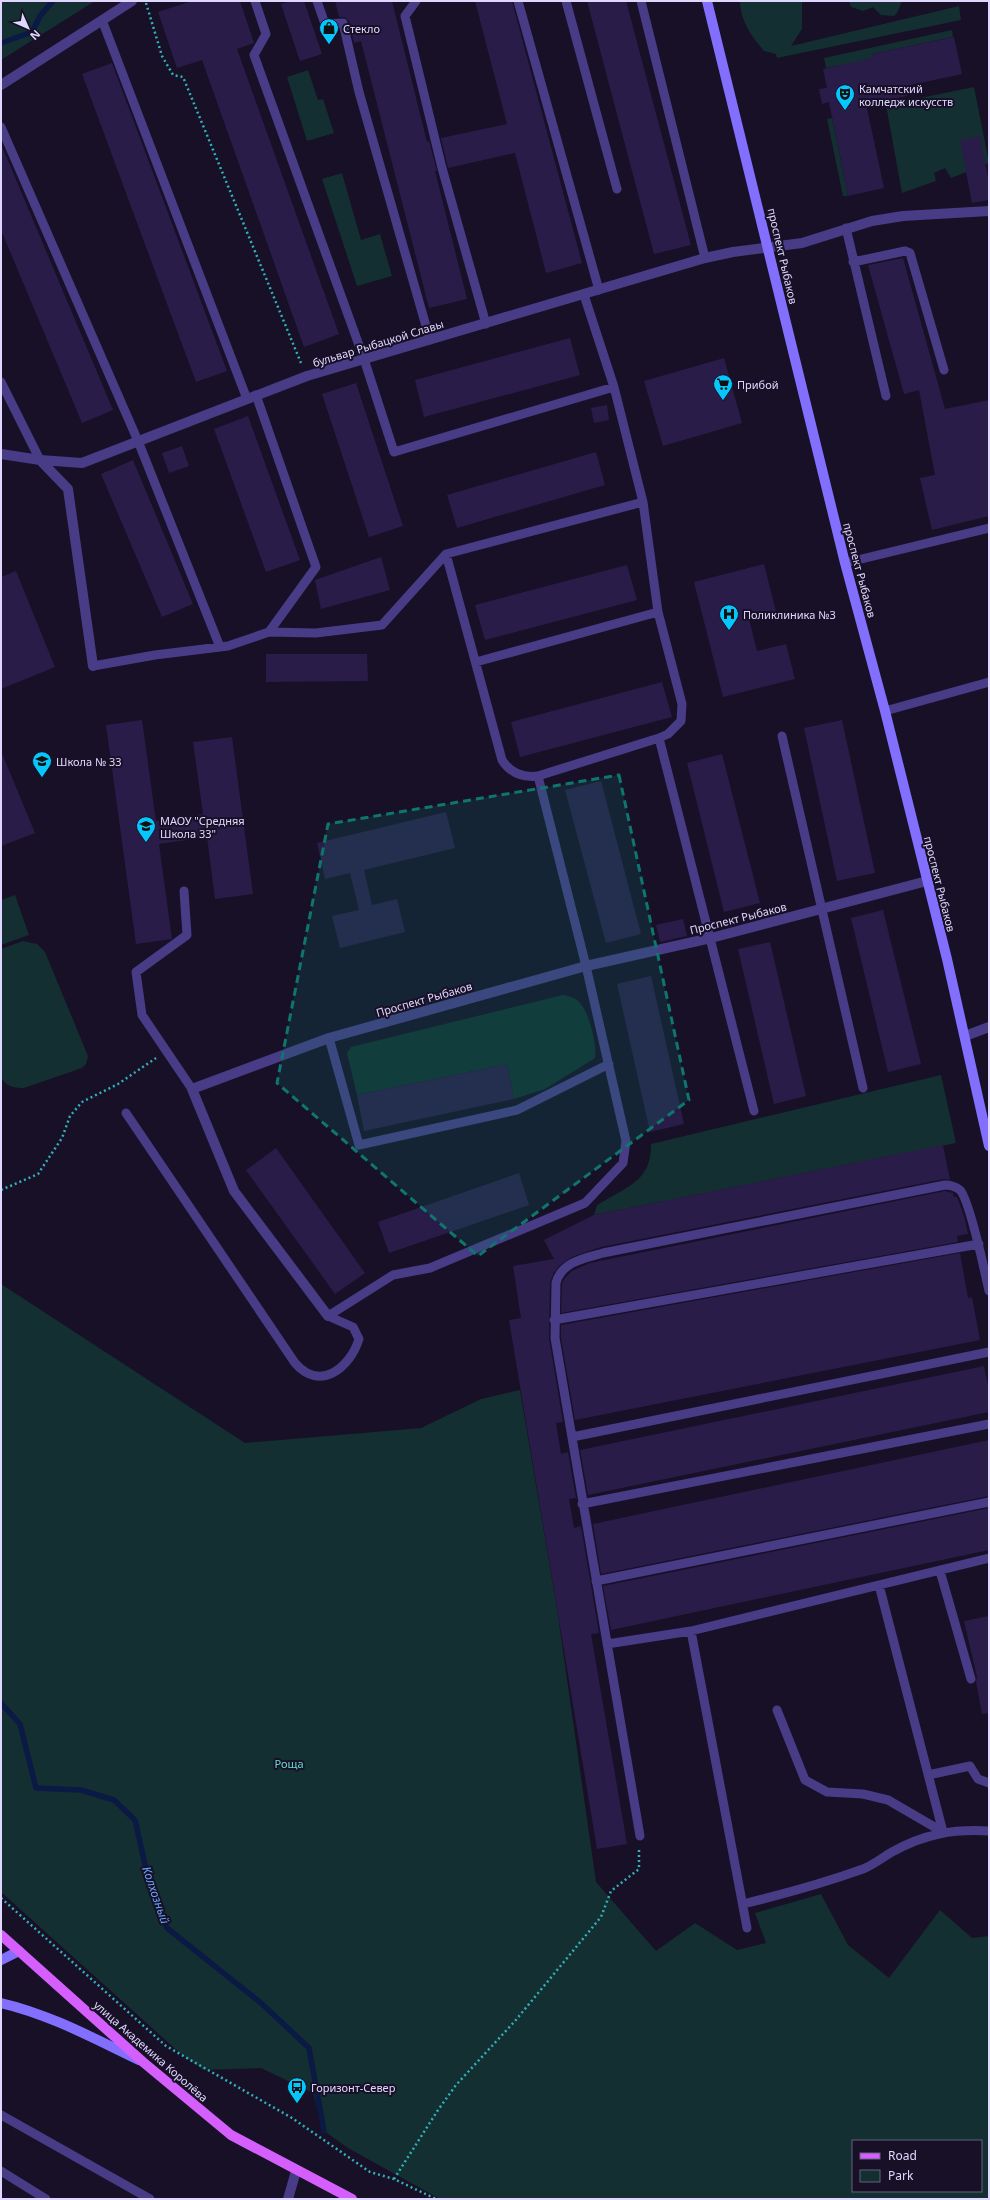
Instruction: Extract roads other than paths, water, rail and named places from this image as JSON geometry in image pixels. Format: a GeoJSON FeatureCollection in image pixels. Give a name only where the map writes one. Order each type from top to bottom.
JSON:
{"type":"FeatureCollection","features":[{"type":"Feature","properties":{"kind":"main road","name":"проспект Рыбаков"},"geometry":{"type":"LineString","coordinates":[[707,1],[762,219],[845,563],[885,711],[927,881],[965,1036],[989,1146]]}},
{"type":"Feature","properties":{"kind":"main road","name":"улица Академика Королёва"},"geometry":{"type":"LineString","coordinates":[[2,1936],[143,2062],[232,2135],[296,2171],[352,2199]]}},
{"type":"Feature","properties":{"kind":"main road"},"geometry":{"type":"LineString","coordinates":[[1,1960],[19,1951]]}},
{"type":"Feature","properties":{"kind":"main road"},"geometry":{"type":"LineString","coordinates":[[1,2003],[20,2007],[76,2030],[143,2062]]}},
{"type":"Feature","properties":{"kind":"street"},"geometry":{"type":"LineString","coordinates":[[1,86],[132,1]]}},
{"type":"Feature","properties":{"kind":"street","name":"бульвар Рыбацкой Славы"},"geometry":{"type":"LineString","coordinates":[[1,454],[40,460],[82,463],[307,376],[705,258],[768,247],[802,243],[872,221],[897,217],[989,211]]}},
{"type":"Feature","properties":{"kind":"street"},"geometry":{"type":"LineString","coordinates":[[40,460],[68,488],[93,666]]}},
{"type":"Feature","properties":{"kind":"street","name":"Проспект Рыбаков"},"geometry":{"type":"LineString","coordinates":[[192,1089],[329,1038],[586,966],[711,938],[927,881]]}},
{"type":"Feature","properties":{"kind":"street"},"geometry":{"type":"LineString","coordinates":[[965,1036],[989,1027]]}},
{"type":"Feature","properties":{"kind":"street"},"geometry":{"type":"LineString","coordinates":[[192,1089],[234,1191],[328,1316]]}},
{"type":"Feature","properties":{"kind":"street"},"geometry":{"type":"LineString","coordinates":[[288,2199],[296,2171]]}},
{"type":"Feature","properties":{"kind":"lane"},"geometry":{"type":"LineString","coordinates":[[255,1],[266,34],[254,55],[364,359],[394,452],[614,387]]}},
{"type":"Feature","properties":{"kind":"lane"},"geometry":{"type":"LineString","coordinates":[[317,1],[325,24],[343,24],[359,92],[430,340]]}},
{"type":"Feature","properties":{"kind":"lane"},"geometry":{"type":"LineString","coordinates":[[416,1],[405,16],[442,168],[486,324]]}},
{"type":"Feature","properties":{"kind":"lane"},"geometry":{"type":"LineString","coordinates":[[518,1],[599,290]]}},
{"type":"Feature","properties":{"kind":"lane"},"geometry":{"type":"LineString","coordinates":[[566,1],[617,189]]}},
{"type":"Feature","properties":{"kind":"lane"},"geometry":{"type":"LineString","coordinates":[[641,1],[705,258]]}},
{"type":"Feature","properties":{"kind":"lane"},"geometry":{"type":"LineString","coordinates":[[102,20],[252,397],[316,567],[269,632]]}},
{"type":"Feature","properties":{"kind":"lane"},"geometry":{"type":"LineString","coordinates":[[1,127],[138,441],[220,647]]}},
{"type":"Feature","properties":{"kind":"lane"},"geometry":{"type":"LineString","coordinates":[[846,228],[886,396]]}},
{"type":"Feature","properties":{"kind":"lane"},"geometry":{"type":"LineString","coordinates":[[853,262],[905,251],[910,253],[944,370]]}},
{"type":"Feature","properties":{"kind":"lane"},"geometry":{"type":"LineString","coordinates":[[446,554],[502,760],[508,768],[515,773],[526,777],[538,776],[658,738],[676,728],[681,721],[682,704],[658,612],[643,502],[614,387],[584,295]]}},
{"type":"Feature","properties":{"kind":"lane"},"geometry":{"type":"LineString","coordinates":[[1,382],[40,460]]}},
{"type":"Feature","properties":{"kind":"lane"},"geometry":{"type":"LineString","coordinates":[[93,666],[155,655],[220,647],[269,632],[316,633],[382,625],[446,554],[643,502]]}},
{"type":"Feature","properties":{"kind":"lane"},"geometry":{"type":"LineString","coordinates":[[845,563],[989,528]]}},
{"type":"Feature","properties":{"kind":"lane"},"geometry":{"type":"LineString","coordinates":[[476,662],[658,612]]}},
{"type":"Feature","properties":{"kind":"lane"},"geometry":{"type":"LineString","coordinates":[[885,711],[989,682]]}},
{"type":"Feature","properties":{"kind":"lane"},"geometry":{"type":"LineString","coordinates":[[782,736],[863,1088]]}},
{"type":"Feature","properties":{"kind":"lane"},"geometry":{"type":"LineString","coordinates":[[658,738],[711,938],[754,1111]]}},
{"type":"Feature","properties":{"kind":"lane"},"geometry":{"type":"LineString","coordinates":[[328,1316],[393,1275],[430,1268],[585,1203],[623,1163],[626,1141],[586,966],[538,776]]}},
{"type":"Feature","properties":{"kind":"lane"},"geometry":{"type":"LineString","coordinates":[[184,891],[187,935],[136,972],[142,1015],[192,1089]]}},
{"type":"Feature","properties":{"kind":"lane"},"geometry":{"type":"LineString","coordinates":[[329,1038],[359,1145],[517,1110],[609,1064]]}},
{"type":"Feature","properties":{"kind":"lane"},"geometry":{"type":"LineString","coordinates":[[126,1113],[294,1363],[299,1368],[312,1375],[330,1375],[338,1372],[350,1358],[359,1339],[353,1328],[328,1316]]}},
{"type":"Feature","properties":{"kind":"lane"},"geometry":{"type":"LineString","coordinates":[[640,1836],[582,1504],[555,1338],[554,1320],[556,1283],[558,1274],[565,1266],[603,1253],[945,1185],[953,1186],[962,1193],[978,1244],[989,1291]]}},
{"type":"Feature","properties":{"kind":"lane"},"geometry":{"type":"LineString","coordinates":[[554,1320],[978,1244]]}},
{"type":"Feature","properties":{"kind":"lane"},"geometry":{"type":"LineString","coordinates":[[572,1437],[989,1352]]}},
{"type":"Feature","properties":{"kind":"lane"},"geometry":{"type":"LineString","coordinates":[[582,1504],[989,1424]]}},
{"type":"Feature","properties":{"kind":"lane"},"geometry":{"type":"LineString","coordinates":[[596,1581],[989,1502]]}},
{"type":"Feature","properties":{"kind":"lane"},"geometry":{"type":"LineString","coordinates":[[607,1644],[691,1631],[989,1558]]}},
{"type":"Feature","properties":{"kind":"lane"},"geometry":{"type":"LineString","coordinates":[[940,1570],[970,1679]]}},
{"type":"Feature","properties":{"kind":"lane"},"geometry":{"type":"LineString","coordinates":[[879,1585],[943,1832]]}},
{"type":"Feature","properties":{"kind":"lane"},"geometry":{"type":"LineString","coordinates":[[691,1631],[747,1928]]}},
{"type":"Feature","properties":{"kind":"lane"},"geometry":{"type":"LineString","coordinates":[[777,1710],[805,1780],[827,1792],[863,1794],[888,1800],[943,1832]]}},
{"type":"Feature","properties":{"kind":"lane"},"geometry":{"type":"LineString","coordinates":[[928,1776],[970,1766],[978,1779],[989,1783]]}},
{"type":"Feature","properties":{"kind":"lane"},"geometry":{"type":"LineString","coordinates":[[743,1904],[799,1890],[866,1868],[893,1851],[943,1832],[989,1830]]}},
{"type":"Feature","properties":{"kind":"lane"},"geometry":{"type":"LineString","coordinates":[[1,2115],[150,2199]]}},
{"type":"Feature","properties":{"kind":"lane"},"geometry":{"type":"LineString","coordinates":[[1,2171],[46,2199]]}},
{"type":"Feature","properties":{"kind":"waterway"},"geometry":{"type":"LineString","coordinates":[[1,43],[32,32],[40,16],[53,1]]}},
{"type":"Feature","properties":{"kind":"waterway","name":"Колхозный"},"geometry":{"type":"LineString","coordinates":[[1,1703],[20,1724],[36,1788],[81,1790],[114,1800],[135,1820],[148,1878],[167,1928],[261,2003],[309,2048],[324,2131]]}},
{"type":"Feature","properties":{"kind":"place","name":"Стекло"},"geometry":{"type":"Point","coordinates":[329,45]}},
{"type":"Feature","properties":{"kind":"place","name":"Камчатский колледж искусств"},"geometry":{"type":"Point","coordinates":[845,111]}},
{"type":"Feature","properties":{"kind":"place","name":"Прибой"},"geometry":{"type":"Point","coordinates":[723,401]}},
{"type":"Feature","properties":{"kind":"place","name":"Поликлиника №3"},"geometry":{"type":"Point","coordinates":[729,631]}},
{"type":"Feature","properties":{"kind":"place","name":"Школа № 33"},"geometry":{"type":"Point","coordinates":[42,778]}},
{"type":"Feature","properties":{"kind":"place","name":"МАОУ \"Средняя Школа 33\""},"geometry":{"type":"Point","coordinates":[146,843]}},
{"type":"Feature","properties":{"kind":"place","name":"Горизонт-Север"},"geometry":{"type":"Point","coordinates":[297,2104]}},
{"type":"Feature","properties":{"kind":"park label","name":"Роща"},"geometry":{"type":"Point","coordinates":[289,1763]}}]}
